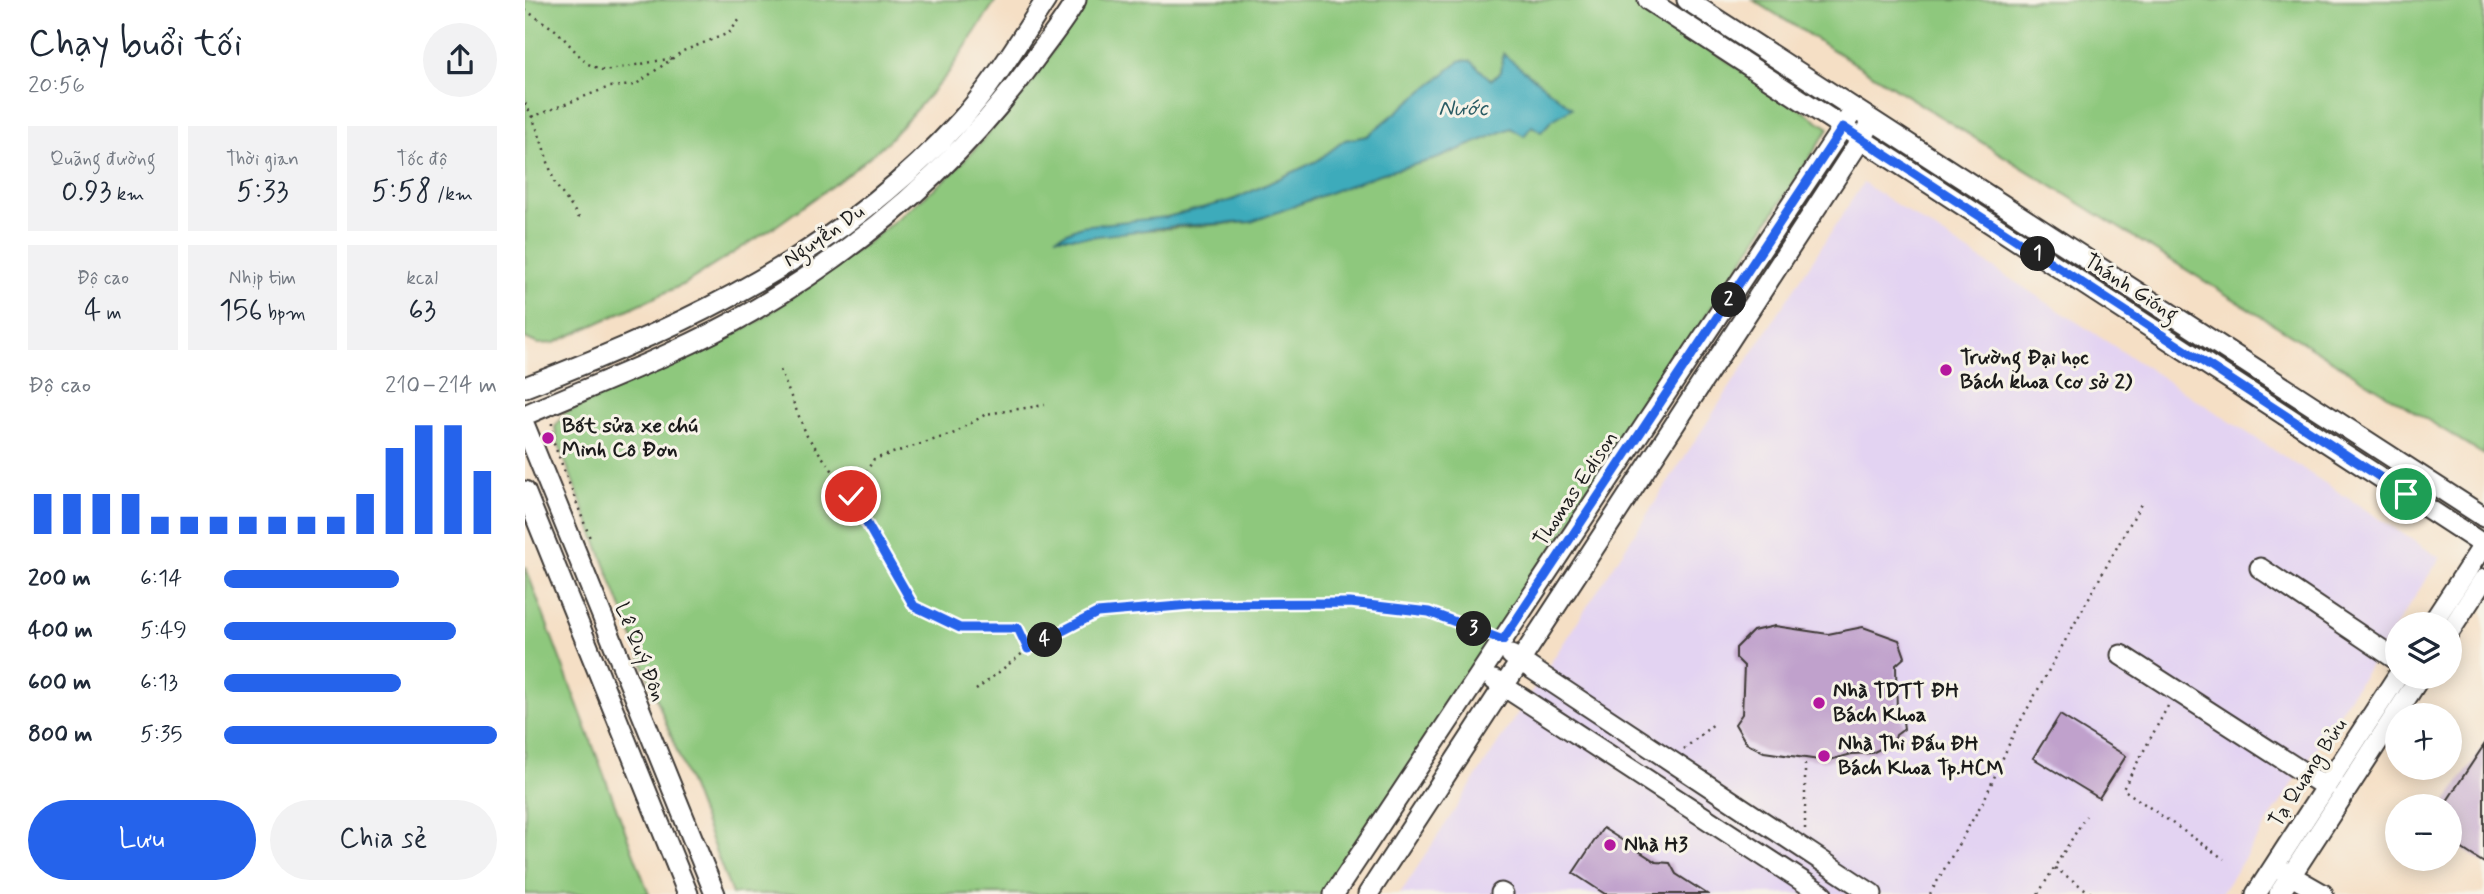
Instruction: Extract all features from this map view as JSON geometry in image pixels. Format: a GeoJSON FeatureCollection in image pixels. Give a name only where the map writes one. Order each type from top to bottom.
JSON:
{"type":"FeatureCollection","features":[{"type":"Feature","properties":{"kind":"street","name":"Nguyễn Du"},"geometry":{"type":"LineString","coordinates":[[525,387],[660,334],[741,293],[813,249],[898,183],[961,121],[1046,0]]}},
{"type":"Feature","properties":{"kind":"street","name":"Nguyễn Du"},"geometry":{"type":"LineString","coordinates":[[525,415],[669,352],[750,312],[898,211],[939,174],[1014,89],[1076,0]]}},
{"type":"Feature","properties":{"kind":"street","name":"Thánh Gióng"},"geometry":{"type":"LineString","coordinates":[[1648,0],[2484,544]]}},
{"type":"Feature","properties":{"kind":"street","name":"Thánh Gióng"},"geometry":{"type":"LineString","coordinates":[[1687,0],[2484,517]]}},
{"type":"Feature","properties":{"kind":"street","name":"Thomas Edison"},"geometry":{"type":"LineString","coordinates":[[1334,894],[1855,109]]}},
{"type":"Feature","properties":{"kind":"street"},"geometry":{"type":"LineString","coordinates":[[1368,894],[1873,121]]}},
{"type":"Feature","properties":{"kind":"street"},"geometry":{"type":"LineString","coordinates":[[2173,342],[2186,324]]}},
{"type":"Feature","properties":{"kind":"street","name":"Lê Quý Đôn"},"geometry":{"type":"LineString","coordinates":[[525,426],[715,894]]}},
{"type":"Feature","properties":{"kind":"street"},"geometry":{"type":"LineString","coordinates":[[525,491],[688,894]]}},
{"type":"Feature","properties":{"kind":"street"},"geometry":{"type":"LineString","coordinates":[[2440,612],[2484,544]]}},
{"type":"Feature","properties":{"kind":"street"},"geometry":{"type":"LineString","coordinates":[[2260,568],[2385,652]]}},
{"type":"Feature","properties":{"kind":"street"},"geometry":{"type":"LineString","coordinates":[[2462,613],[2484,579]]}},
{"type":"Feature","properties":{"kind":"street"},"geometry":{"type":"LineString","coordinates":[[1501,643],[1520,661],[1872,894]]}},
{"type":"Feature","properties":{"kind":"street"},"geometry":{"type":"LineString","coordinates":[[2121,655],[2326,786]]}},
{"type":"Feature","properties":{"kind":"street"},"geometry":{"type":"LineString","coordinates":[[1481,673],[1819,893],[1833,868]]}},
{"type":"Feature","properties":{"kind":"street","name":"Tạ Quang Bửu"},"geometry":{"type":"LineString","coordinates":[[2279,894],[2283,871],[2326,786],[2389,689]]}},
{"type":"Feature","properties":{"kind":"street","name":"Tạ Quang Bửu"},"geometry":{"type":"LineString","coordinates":[[2256,894],[2283,871],[2412,689]]}},
{"type":"Feature","properties":{"kind":"street"},"geometry":{"type":"LineString","coordinates":[[1646,779],[1668,759]]}},
{"type":"Feature","properties":{"kind":"street"},"geometry":{"type":"LineString","coordinates":[[641,781],[663,768]]}},
{"type":"Feature","properties":{"kind":"street"},"geometry":{"type":"LineString","coordinates":[[2283,871],[2323,894]]}},
{"type":"Feature","properties":{"kind":"path"},"geometry":{"type":"LineString","coordinates":[[525,10],[557,31],[586,63],[604,71],[674,58]]}},
{"type":"Feature","properties":{"kind":"path"},"geometry":{"type":"LineString","coordinates":[[533,117],[609,87],[635,85],[683,51],[729,33],[740,19]]}},
{"type":"Feature","properties":{"kind":"path"},"geometry":{"type":"LineString","coordinates":[[525,103],[533,117],[555,185],[566,195],[579,218]]}},
{"type":"Feature","properties":{"kind":"path"},"geometry":{"type":"LineString","coordinates":[[780,370],[807,436],[851,496],[914,606],[960,628],[1018,628],[1028,649]]}},
{"type":"Feature","properties":{"kind":"path"},"geometry":{"type":"LineString","coordinates":[[851,496],[874,459],[955,433],[986,414],[1045,405]]}},
{"type":"Feature","properties":{"kind":"path"},"geometry":{"type":"LineString","coordinates":[[1930,894],[1985,798],[2014,733],[2141,502]]}},
{"type":"Feature","properties":{"kind":"path"},"geometry":{"type":"LineString","coordinates":[[976,690],[1028,649],[1097,613],[1202,604],[1350,603],[1429,612],[1501,643]]}},
{"type":"Feature","properties":{"kind":"path"},"geometry":{"type":"LineString","coordinates":[[2177,691],[2123,789],[2224,859]]}},
{"type":"Feature","properties":{"kind":"path"},"geometry":{"type":"LineString","coordinates":[[1668,759],[1716,722]]}},
{"type":"Feature","properties":{"kind":"path"},"geometry":{"type":"LineString","coordinates":[[1805,764],[1805,849]]}},
{"type":"Feature","properties":{"kind":"path"},"geometry":{"type":"LineString","coordinates":[[2038,894],[2086,816]]}},
{"type":"Feature","properties":{"kind":"path"},"geometry":{"type":"LineString","coordinates":[[2055,868],[2092,894]]}},
{"type":"Feature","properties":{"kind":"shaded area","name":"Trường Đại học Bách khoa (cơ sở 2)"},"geometry":{"type":"Polygon","coordinates":[[[1863,183],[2440,558],[2405,612],[2385,612],[2385,642],[2221,894],[1400,894],[1863,183]]]}},
{"type":"Feature","properties":{"kind":"green space"},"geometry":{"type":"Polygon","coordinates":[[[525,0],[996,0],[947,75],[888,141],[850,173],[776,226],[684,284],[554,343],[538,344],[525,338],[525,0]]]}},
{"type":"Feature","properties":{"kind":"green space"},"geometry":{"type":"Polygon","coordinates":[[[1086,0],[1635,0],[1829,128],[1328,894],[732,894],[557,440],[555,427],[565,413],[756,323],[871,240],[953,173],[1027,90],[1086,0]],[[1504,54],[1501,72],[1491,81],[1471,62],[1367,136],[1345,140],[1317,161],[1233,200],[1167,217],[1059,237],[1251,222],[1379,174],[1436,159],[1511,128],[1532,126],[1541,132],[1551,121],[1504,54]]]}},
{"type":"Feature","properties":{"kind":"green space"},"geometry":{"type":"Polygon","coordinates":[[[1753,0],[2484,0],[2484,455],[1753,0]]]}},
{"type":"Feature","properties":{"kind":"green space"},"geometry":{"type":"Polygon","coordinates":[[[525,566],[649,894],[525,894],[525,566]]]}},
{"type":"Feature","properties":{"kind":"water","name":"Nước"},"geometry":{"type":"Polygon","coordinates":[[[1503,54],[1572,108],[1551,121],[1541,132],[1532,126],[1524,136],[1511,128],[1436,159],[1379,174],[1251,222],[1175,226],[1090,237],[1056,237],[1081,226],[1167,217],[1233,200],[1317,161],[1345,140],[1367,136],[1461,60],[1471,61],[1491,80],[1501,72],[1503,54]]]}},
{"type":"Feature","properties":{"kind":"building","name":"Nhà TDTT ĐH Bách Khoa"},"geometry":{"type":"Polygon","coordinates":[[[1775,626],[1828,634],[1863,627],[1899,640],[1905,657],[1896,665],[1897,715],[1903,721],[1904,729],[1896,735],[1894,742],[1872,753],[1852,754],[1826,761],[1764,752],[1746,743],[1735,724],[1742,714],[1744,666],[1736,658],[1736,648],[1753,631],[1775,626]]]}},
{"type":"Feature","properties":{"kind":"building"},"geometry":{"type":"Polygon","coordinates":[[[2060,715],[2126,756],[2099,798],[2033,758],[2060,715]]]}},
{"type":"Feature","properties":{"kind":"building"},"geometry":{"type":"Polygon","coordinates":[[[2484,745],[2484,863],[2462,849],[2462,794],[2452,794],[2484,745]]]}},
{"type":"Feature","properties":{"kind":"building","name":"Nhà H3"},"geometry":{"type":"Polygon","coordinates":[[[1603,828],[1656,862],[1670,863],[1676,874],[1707,894],[1605,894],[1573,873],[1603,828]]]}},
{"type":"Feature","properties":{"kind":"place","name":"Trường Đại học Bách khoa (cơ sở 2)"},"geometry":{"type":"Point","coordinates":[1946,370]}},
{"type":"Feature","properties":{"kind":"place","name":"Bốt sửa xe chú Minh Cô Đơn"},"geometry":{"type":"Point","coordinates":[548,438]}},
{"type":"Feature","properties":{"kind":"place","name":"Nhà TDTT ĐH Bách Khoa"},"geometry":{"type":"Point","coordinates":[1819,703]}},
{"type":"Feature","properties":{"kind":"place","name":"Nhà Thi Đấu ĐH Bách Khoa Tp.HCM"},"geometry":{"type":"Point","coordinates":[1824,756]}},
{"type":"Feature","properties":{"kind":"place","name":"Nhà H3"},"geometry":{"type":"Point","coordinates":[1610,845]}},
{"type":"Feature","properties":{"kind":"route"},"geometry":{"type":"LineString","coordinates":[[851,496],[914,606],[960,628],[1018,628],[1028,649],[1097,613],[1202,604],[1350,603],[1429,612],[1503,640],[1843,127],[2406,494]]}}]}
